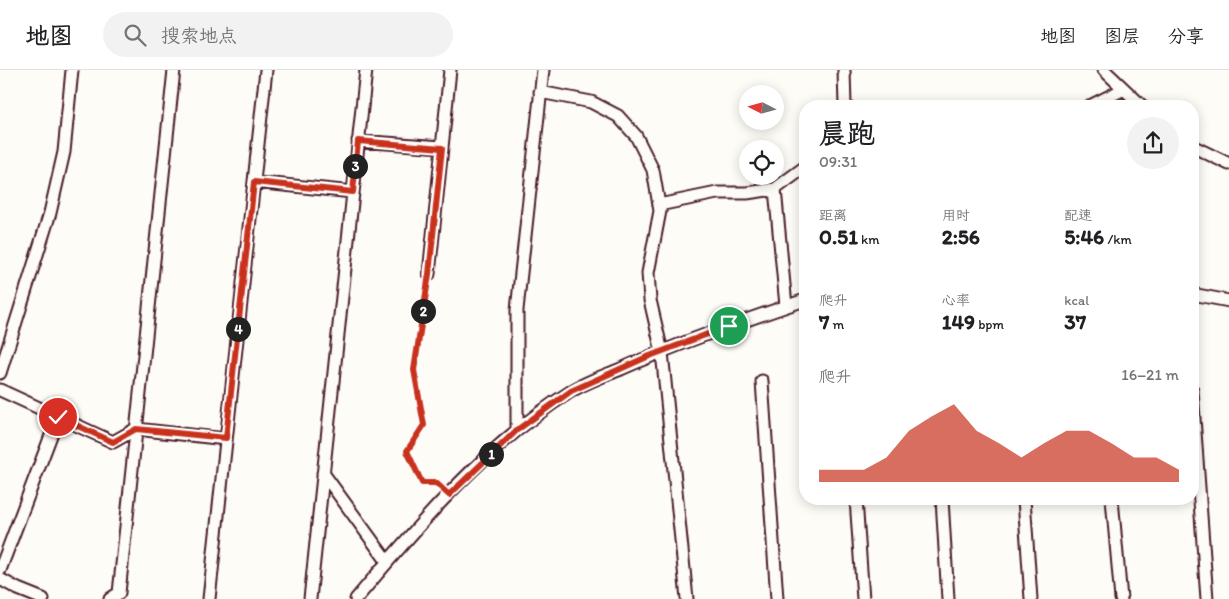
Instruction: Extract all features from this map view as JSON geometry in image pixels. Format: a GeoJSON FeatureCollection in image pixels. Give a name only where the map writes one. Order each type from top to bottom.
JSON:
{"type":"FeatureCollection","features":[{"type":"Feature","properties":{"kind":"lane"},"geometry":{"type":"LineString","coordinates":[[0,373],[50,213],[64,152],[72,70]]}},
{"type":"Feature","properties":{"kind":"lane"},"geometry":{"type":"LineString","coordinates":[[110,599],[118,593],[174,70]]}},
{"type":"Feature","properties":{"kind":"lane"},"geometry":{"type":"LineString","coordinates":[[208,599],[266,70]]}},
{"type":"Feature","properties":{"kind":"lane"},"geometry":{"type":"LineString","coordinates":[[310,599],[366,70]]}},
{"type":"Feature","properties":{"kind":"lane"},"geometry":{"type":"LineString","coordinates":[[429,274],[450,70]]}},
{"type":"Feature","properties":{"kind":"lane"},"geometry":{"type":"LineString","coordinates":[[517,430],[517,310],[543,70]]}},
{"type":"Feature","properties":{"kind":"lane"},"geometry":{"type":"LineString","coordinates":[[844,70],[845,100]]}},
{"type":"Feature","properties":{"kind":"lane"},"geometry":{"type":"LineString","coordinates":[[1104,70],[1136,100]]}},
{"type":"Feature","properties":{"kind":"lane"},"geometry":{"type":"LineString","coordinates":[[1102,100],[1124,89]]}},
{"type":"Feature","properties":{"kind":"lane"},"geometry":{"type":"LineString","coordinates":[[540,92],[591,102],[618,116],[636,136],[653,170],[659,205],[655,244],[648,273],[650,300],[662,352],[687,599]]}},
{"type":"Feature","properties":{"kind":"lane"},"geometry":{"type":"LineString","coordinates":[[358,141],[442,148]]}},
{"type":"Feature","properties":{"kind":"lane"},"geometry":{"type":"LineString","coordinates":[[1199,149],[1229,164]]}},
{"type":"Feature","properties":{"kind":"lane"},"geometry":{"type":"LineString","coordinates":[[659,205],[717,193],[747,194],[775,189],[799,171]]}},
{"type":"Feature","properties":{"kind":"lane"},"geometry":{"type":"LineString","coordinates":[[254,182],[353,192]]}},
{"type":"Feature","properties":{"kind":"lane"},"geometry":{"type":"LineString","coordinates":[[775,189],[786,306]]}},
{"type":"Feature","properties":{"kind":"lane"},"geometry":{"type":"LineString","coordinates":[[1199,295],[1229,301]]}},
{"type":"Feature","properties":{"kind":"lane"},"geometry":{"type":"LineString","coordinates":[[356,599],[387,561],[449,495],[517,430],[571,391],[662,352],[799,302]]}},
{"type":"Feature","properties":{"kind":"lane"},"geometry":{"type":"LineString","coordinates":[[762,380],[777,599]]}},
{"type":"Feature","properties":{"kind":"lane"},"geometry":{"type":"LineString","coordinates":[[0,390],[113,442],[136,429],[226,438]]}},
{"type":"Feature","properties":{"kind":"lane"},"geometry":{"type":"LineString","coordinates":[[0,570],[58,417]]}},
{"type":"Feature","properties":{"kind":"lane"},"geometry":{"type":"LineString","coordinates":[[323,473],[387,561]]}},
{"type":"Feature","properties":{"kind":"lane"},"geometry":{"type":"LineString","coordinates":[[1199,488],[1207,599]]}},
{"type":"Feature","properties":{"kind":"lane"},"geometry":{"type":"LineString","coordinates":[[856,505],[863,599]]}},
{"type":"Feature","properties":{"kind":"lane"},"geometry":{"type":"LineString","coordinates":[[942,505],[948,599]]}},
{"type":"Feature","properties":{"kind":"lane"},"geometry":{"type":"LineString","coordinates":[[1024,505],[1031,599]]}},
{"type":"Feature","properties":{"kind":"lane"},"geometry":{"type":"LineString","coordinates":[[1113,505],[1121,599]]}},
{"type":"Feature","properties":{"kind":"lane"},"geometry":{"type":"LineString","coordinates":[[0,579],[18,590],[43,599]]}},
{"type":"Feature","properties":{"kind":"path"},"geometry":{"type":"LineString","coordinates":[[429,274],[414,370],[424,425],[407,451],[422,483],[436,483],[449,495]]}},
{"type":"Feature","properties":{"kind":"route"},"geometry":{"type":"LineString","coordinates":[[58,417],[113,442],[136,429],[226,438],[254,182],[353,192],[358,141],[442,148],[429,274],[414,370],[424,425],[407,451],[422,483],[436,483],[449,495],[517,430],[571,391],[647,357],[729,326]]}}]}
